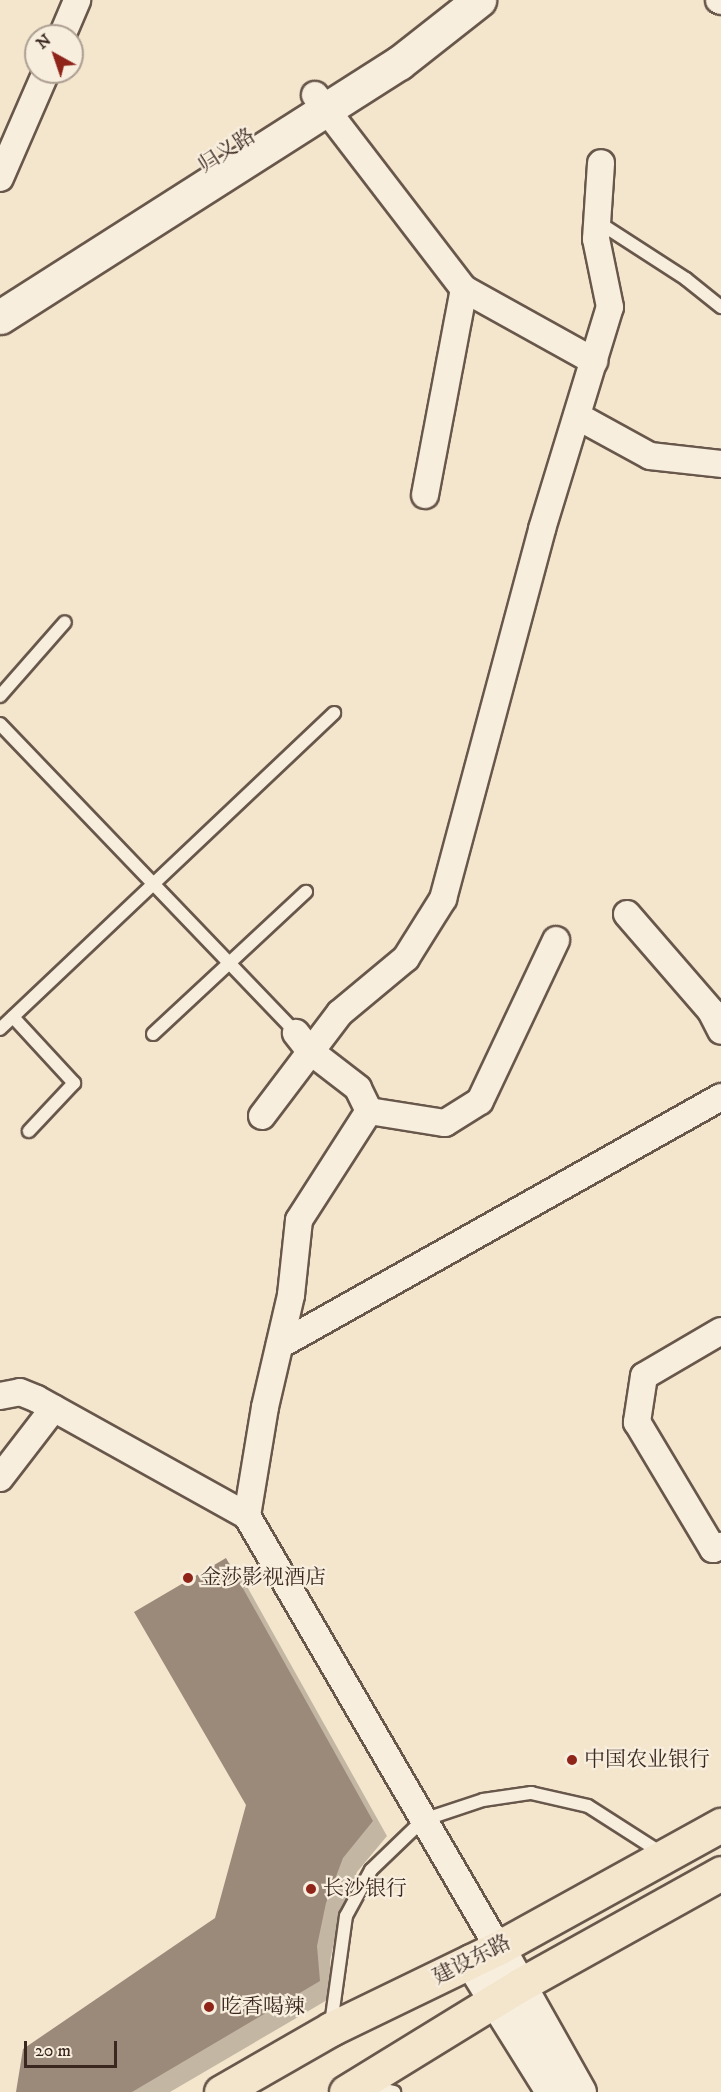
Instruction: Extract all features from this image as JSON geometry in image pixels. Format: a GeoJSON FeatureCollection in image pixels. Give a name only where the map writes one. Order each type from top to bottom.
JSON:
{"type":"FeatureCollection","features":[{"type":"Feature","properties":{"kind":"main road","name":"建设东路"},"geometry":{"type":"LineString","coordinates":[[221,2092],[331,2029],[484,1955],[721,1825]]}},
{"type":"Feature","properties":{"kind":"main road","name":"建设东路"},"geometry":{"type":"LineString","coordinates":[[353,2088],[508,1993],[721,1873]]}},
{"type":"Feature","properties":{"kind":"street"},"geometry":{"type":"LineString","coordinates":[[67,24],[77,0]]}},
{"type":"Feature","properties":{"kind":"street","name":"归义路"},"geometry":{"type":"LineString","coordinates":[[0,296],[320,102],[449,0]]}},
{"type":"Feature","properties":{"kind":"street"},"geometry":{"type":"LineString","coordinates":[[0,317],[320,102],[399,63],[479,0]]}},
{"type":"Feature","properties":{"kind":"street"},"geometry":{"type":"LineString","coordinates":[[0,178],[41,84]]}},
{"type":"Feature","properties":{"kind":"street"},"geometry":{"type":"LineString","coordinates":[[320,102],[464,289],[594,361]]}},
{"type":"Feature","properties":{"kind":"street"},"geometry":{"type":"LineString","coordinates":[[262,1116],[303,1042],[406,958],[443,898],[542,529],[610,307],[596,239],[600,163]]}},
{"type":"Feature","properties":{"kind":"street"},"geometry":{"type":"LineString","coordinates":[[425,495],[464,289]]}},
{"type":"Feature","properties":{"kind":"street"},"geometry":{"type":"LineString","coordinates":[[577,416],[650,456],[721,464]]}},
{"type":"Feature","properties":{"kind":"street"},"geometry":{"type":"LineString","coordinates":[[627,914],[711,1011],[721,1031]]}},
{"type":"Feature","properties":{"kind":"street"},"geometry":{"type":"LineString","coordinates":[[369,1111],[445,1123],[480,1101],[556,940]]}},
{"type":"Feature","properties":{"kind":"street"},"geometry":{"type":"LineString","coordinates":[[303,1042],[358,1088],[369,1111]]}},
{"type":"Feature","properties":{"kind":"street"},"geometry":{"type":"LineString","coordinates":[[280,1345],[721,1097]]}},
{"type":"Feature","properties":{"kind":"street"},"geometry":{"type":"LineString","coordinates":[[248,1516],[265,1407],[291,1295],[299,1220],[369,1111]]}},
{"type":"Feature","properties":{"kind":"street"},"geometry":{"type":"LineString","coordinates":[[721,1331],[644,1376],[637,1422],[713,1550],[721,1546]]}},
{"type":"Feature","properties":{"kind":"street"},"geometry":{"type":"LineString","coordinates":[[0,1396],[20,1392],[54,1408],[248,1516],[423,1820],[484,1955],[508,1993],[579,2092]]}},
{"type":"Feature","properties":{"kind":"street"},"geometry":{"type":"LineString","coordinates":[[0,1478],[54,1408]]}},
{"type":"Feature","properties":{"kind":"street"},"geometry":{"type":"LineString","coordinates":[[508,1993],[553,2092]]}},
{"type":"Feature","properties":{"kind":"lane"},"geometry":{"type":"LineString","coordinates":[[597,221],[686,279],[721,307]]}},
{"type":"Feature","properties":{"kind":"lane"},"geometry":{"type":"LineString","coordinates":[[0,696],[65,622]]}},
{"type":"Feature","properties":{"kind":"lane"},"geometry":{"type":"LineString","coordinates":[[0,1029],[334,713]]}},
{"type":"Feature","properties":{"kind":"lane"},"geometry":{"type":"LineString","coordinates":[[0,724],[230,962],[303,1042]]}},
{"type":"Feature","properties":{"kind":"lane"},"geometry":{"type":"LineString","coordinates":[[153,1034],[306,892]]}},
{"type":"Feature","properties":{"kind":"lane"},"geometry":{"type":"LineString","coordinates":[[13,1017],[75,1083],[29,1131]]}},
{"type":"Feature","properties":{"kind":"lane"},"geometry":{"type":"LineString","coordinates":[[331,2029],[346,1916],[371,1870],[423,1820],[483,1800],[531,1793],[588,1806],[666,1856]]}},
{"type":"Feature","properties":{"kind":"lane"},"geometry":{"type":"LineString","coordinates":[[353,2088],[393,2092]]}},
{"type":"Feature","properties":{"kind":"building"},"geometry":{"type":"Polygon","coordinates":[[[226,1558],[373,1821],[343,1858],[326,1903],[317,1946],[320,1981],[132,2092],[16,2092],[23,2049],[215,1918],[246,1805],[134,1612],[226,1558]]]}},
{"type":"Feature","properties":{"kind":"place","name":"金莎影视酒店"},"geometry":{"type":"Point","coordinates":[188,1578]}},
{"type":"Feature","properties":{"kind":"place","name":"中国农业银行"},"geometry":{"type":"Point","coordinates":[572,1760]}},
{"type":"Feature","properties":{"kind":"place","name":"长沙银行"},"geometry":{"type":"Point","coordinates":[311,1889]}},
{"type":"Feature","properties":{"kind":"place","name":"吃香喝辣"},"geometry":{"type":"Point","coordinates":[209,2007]}}]}
